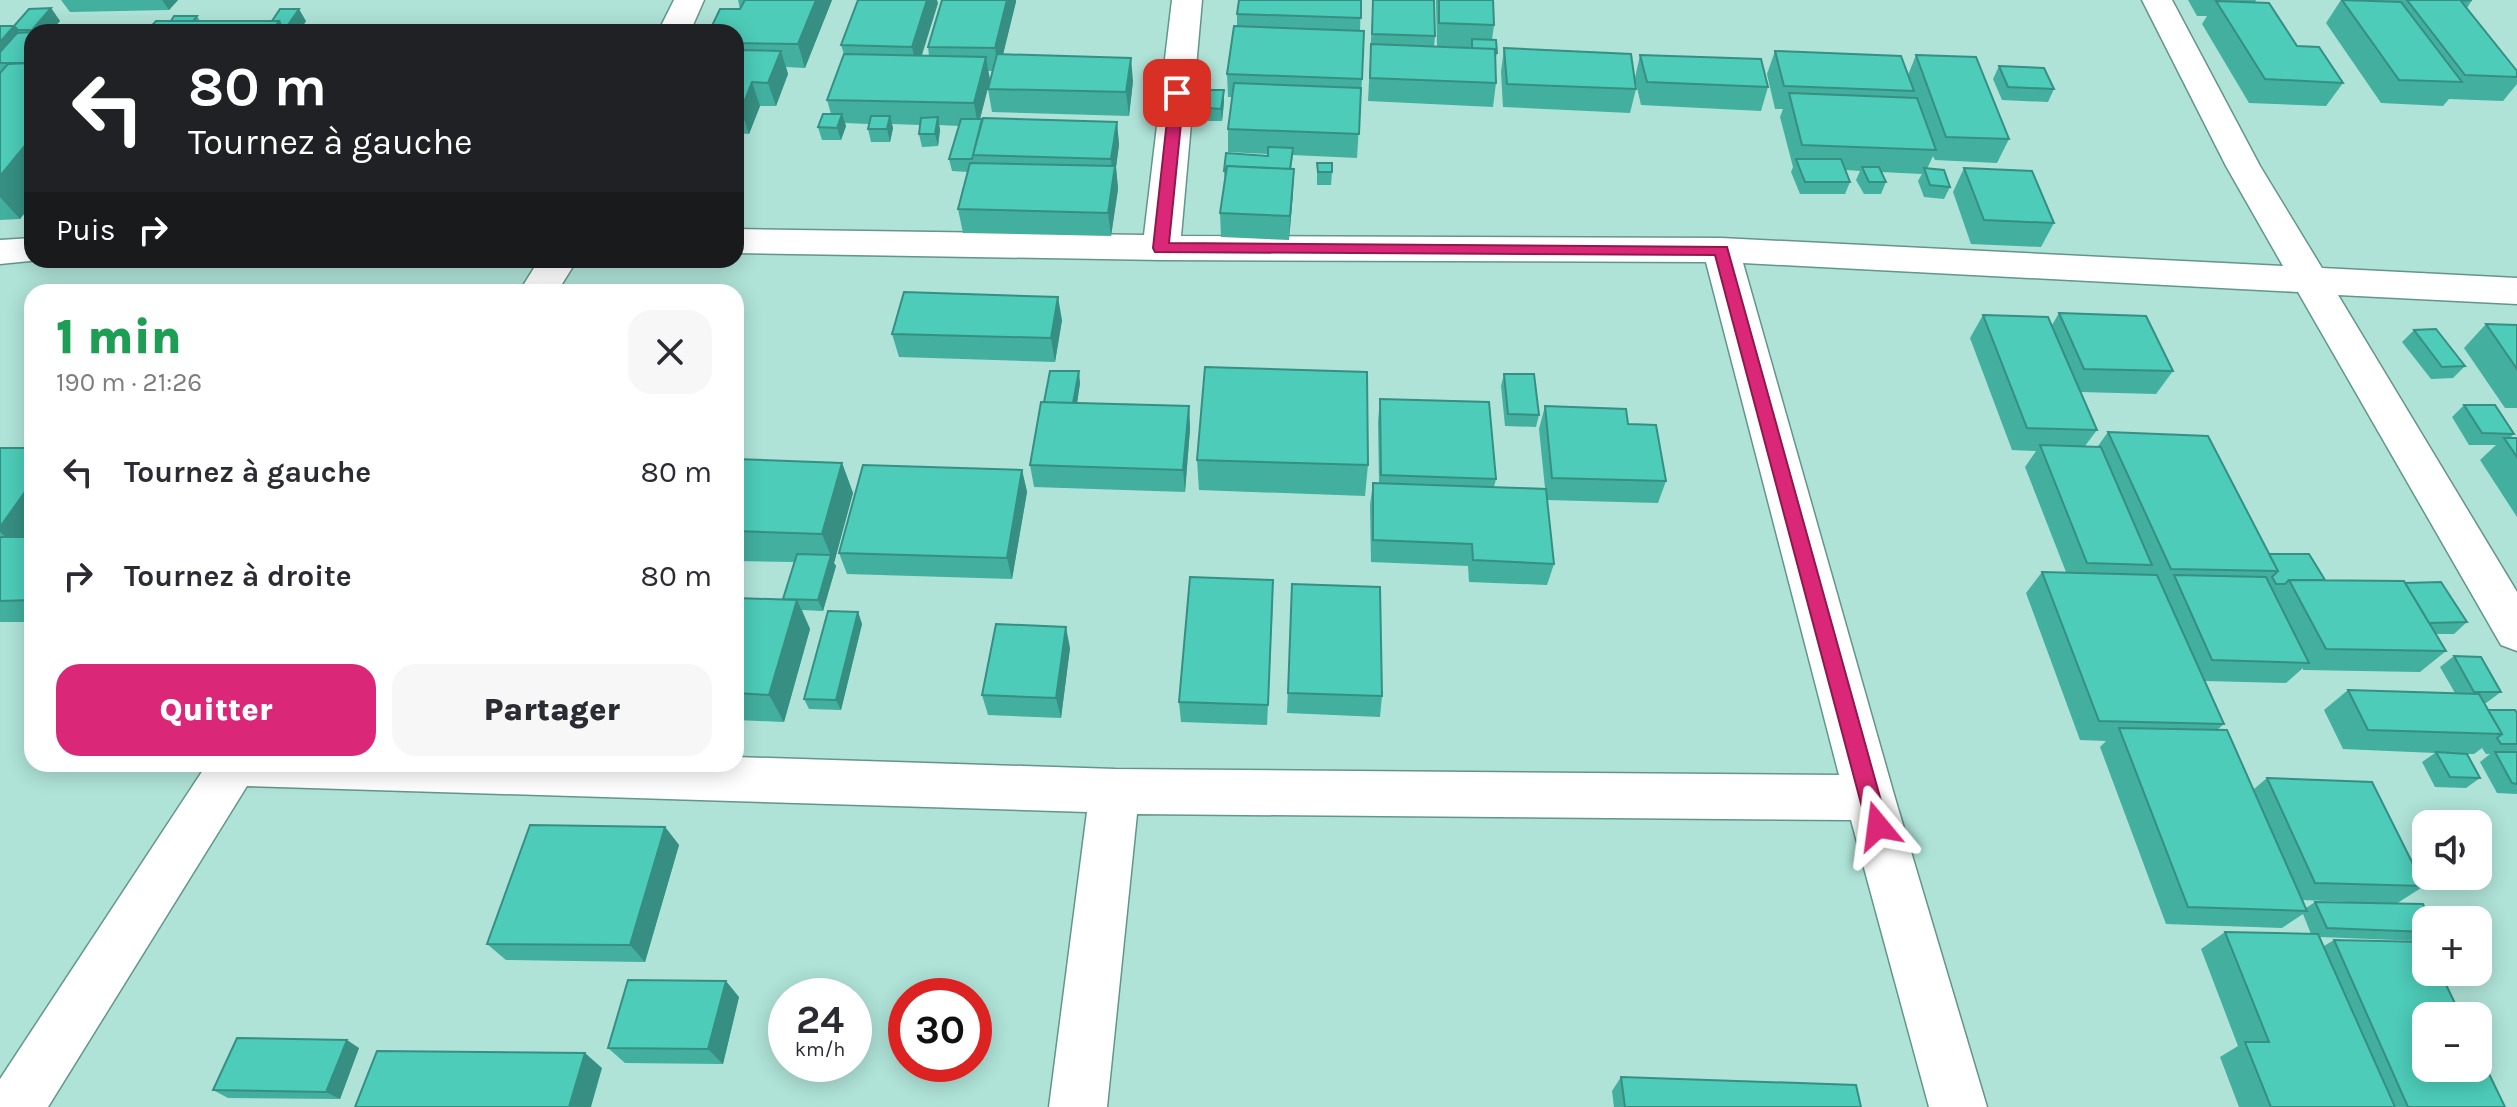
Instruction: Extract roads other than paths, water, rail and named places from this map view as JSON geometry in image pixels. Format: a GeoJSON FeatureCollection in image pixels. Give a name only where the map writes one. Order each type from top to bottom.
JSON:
{"type":"FeatureCollection","features":[{"type":"Feature","properties":{"kind":"street"},"geometry":{"type":"LineString","coordinates":[[678,24],[689,0]]}},
{"type":"Feature","properties":{"kind":"street"},"geometry":{"type":"LineString","coordinates":[[1161,248],[1187,0]]}},
{"type":"Feature","properties":{"kind":"street"},"geometry":{"type":"LineString","coordinates":[[2157,0],[2243,166],[2517,632]]}},
{"type":"Feature","properties":{"kind":"street"},"geometry":{"type":"LineString","coordinates":[[744,241],[1161,248],[1721,250],[2517,291]]}},
{"type":"Feature","properties":{"kind":"street"},"geometry":{"type":"LineString","coordinates":[[0,252],[24,250]]}},
{"type":"Feature","properties":{"kind":"street"},"geometry":{"type":"LineString","coordinates":[[1721,250],[1870,798],[1958,1107]]}},
{"type":"Feature","properties":{"kind":"street"},"geometry":{"type":"LineString","coordinates":[[15,1107],[229,772]]}},
{"type":"Feature","properties":{"kind":"street"},"geometry":{"type":"LineString","coordinates":[[495,772],[1115,791],[1870,798]]}},
{"type":"Feature","properties":{"kind":"street"},"geometry":{"type":"LineString","coordinates":[[1078,1107],[1115,791]]}}]}
